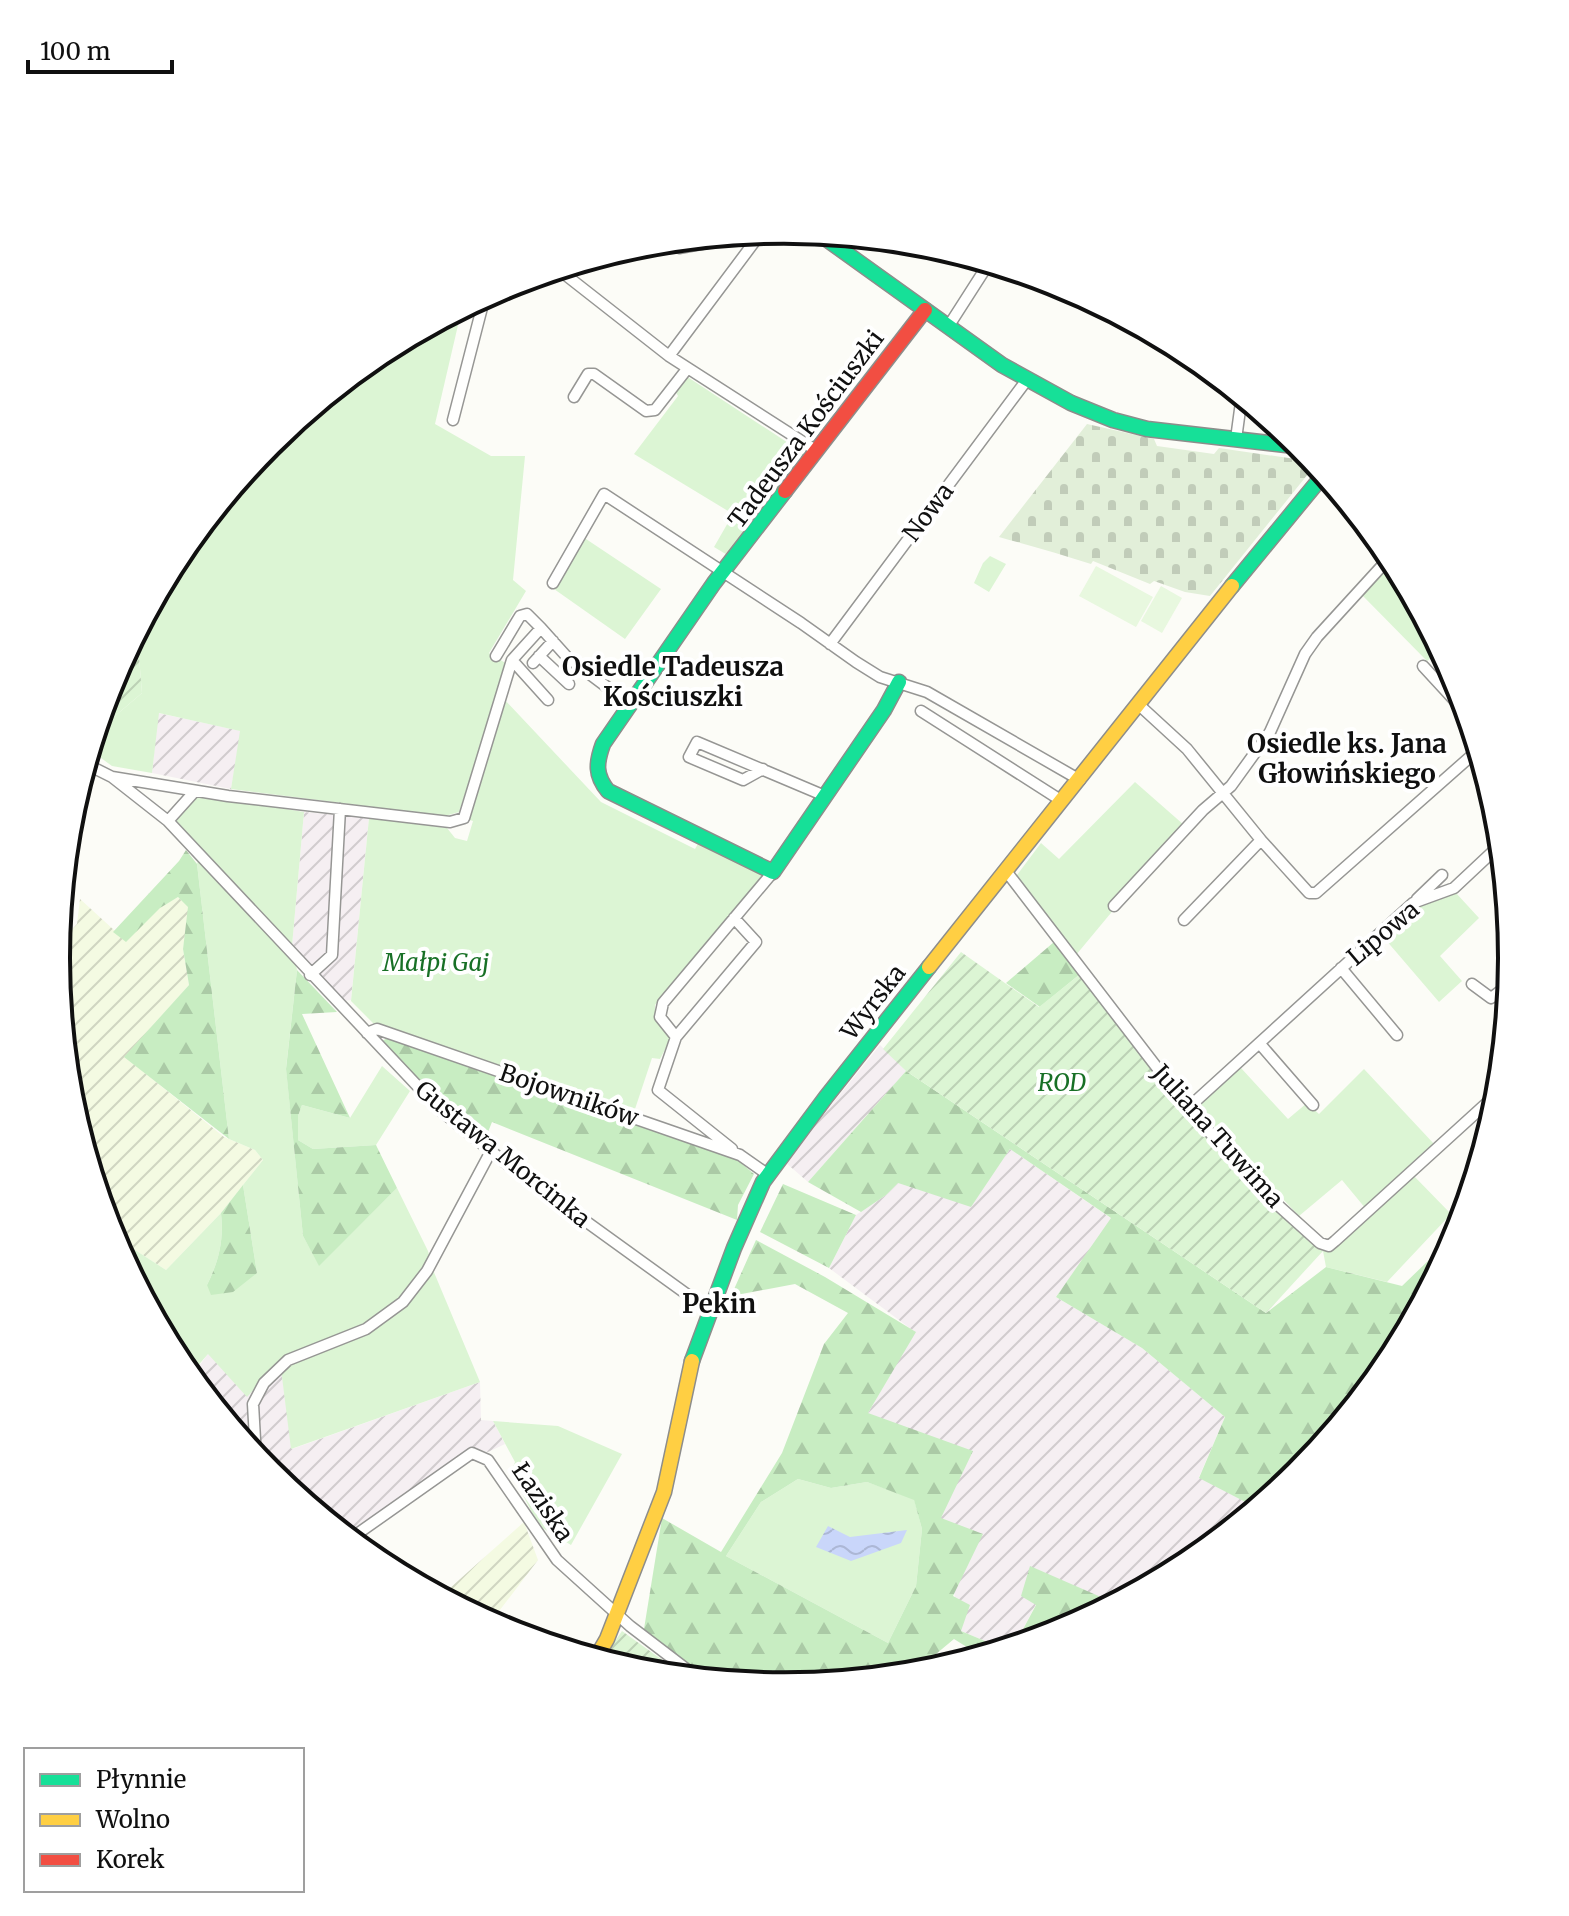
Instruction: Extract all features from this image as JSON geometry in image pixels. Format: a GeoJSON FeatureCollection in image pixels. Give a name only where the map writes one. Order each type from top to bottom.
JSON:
{"type":"FeatureCollection","features":[{"type":"Feature","properties":{"kind":"street"},"geometry":{"type":"LineString","coordinates":[[669,356],[752,245]]}},
{"type":"Feature","properties":{"kind":"street"},"geometry":{"type":"LineString","coordinates":[[835,245],[1026,381],[1113,420],[1147,429],[1281,444]]}},
{"type":"Feature","properties":{"kind":"street"},"geometry":{"type":"LineString","coordinates":[[948,327],[983,272]]}},
{"type":"Feature","properties":{"kind":"street"},"geometry":{"type":"LineString","coordinates":[[568,277],[687,369],[817,451]]}},
{"type":"Feature","properties":{"kind":"street","name":"Tadeusza Kościuszki"},"geometry":{"type":"LineString","coordinates":[[723,573],[925,310]]}},
{"type":"Feature","properties":{"kind":"street"},"geometry":{"type":"LineString","coordinates":[[453,420],[481,311]]}},
{"type":"Feature","properties":{"kind":"street"},"geometry":{"type":"LineString","coordinates":[[574,397],[588,374],[594,374],[646,411],[655,410],[687,369]]}},
{"type":"Feature","properties":{"kind":"street","name":"Nowa"},"geometry":{"type":"LineString","coordinates":[[830,644],[1026,381]]}},
{"type":"Feature","properties":{"kind":"street"},"geometry":{"type":"LineString","coordinates":[[1236,439],[1240,408]]}},
{"type":"Feature","properties":{"kind":"street"},"geometry":{"type":"LineString","coordinates":[[1264,442],[1272,447],[1285,449]]}},
{"type":"Feature","properties":{"kind":"street","name":"Wyrska"},"geometry":{"type":"LineString","coordinates":[[602,1648],[664,1492],[688,1376],[710,1311],[767,1174],[1318,482]]}},
{"type":"Feature","properties":{"kind":"street"},"geometry":{"type":"LineString","coordinates":[[553,583],[604,494],[880,677],[927,692],[1080,780]]}},
{"type":"Feature","properties":{"kind":"street"},"geometry":{"type":"LineString","coordinates":[[1114,906],[1221,792],[1231,786],[1270,732],[1305,654],[1382,566]]}},
{"type":"Feature","properties":{"kind":"street"},"geometry":{"type":"LineString","coordinates":[[723,573],[603,744],[596,763],[597,780],[608,791],[773,872]]}},
{"type":"Feature","properties":{"kind":"street"},"geometry":{"type":"LineString","coordinates":[[496,656],[520,616],[527,614],[567,657],[631,705]]}},
{"type":"Feature","properties":{"kind":"street"},"geometry":{"type":"LineString","coordinates":[[95,769],[112,777],[195,791],[450,822],[464,818],[512,660],[541,628]]}},
{"type":"Feature","properties":{"kind":"street"},"geometry":{"type":"LineString","coordinates":[[553,641],[536,659],[569,684]]}},
{"type":"Feature","properties":{"kind":"street"},"geometry":{"type":"LineString","coordinates":[[512,660],[548,700]]}},
{"type":"Feature","properties":{"kind":"street"},"geometry":{"type":"LineString","coordinates":[[1423,666],[1448,693]]}},
{"type":"Feature","properties":{"kind":"street"},"geometry":{"type":"LineString","coordinates":[[676,1037],[660,1017],[663,1003],[773,872],[899,682]]}},
{"type":"Feature","properties":{"kind":"street"},"geometry":{"type":"LineString","coordinates":[[1138,704],[1187,749],[1309,893],[1316,893],[1470,757]]}},
{"type":"Feature","properties":{"kind":"street"},"geometry":{"type":"LineString","coordinates":[[921,711],[1062,801]]}},
{"type":"Feature","properties":{"kind":"street"},"geometry":{"type":"LineString","coordinates":[[763,769],[743,780],[689,757],[697,742],[763,769],[825,796]]}},
{"type":"Feature","properties":{"kind":"street","name":"Gustawa Morcinka"},"geometry":{"type":"LineString","coordinates":[[112,777],[168,821],[440,1110],[491,1151],[710,1311]]}},
{"type":"Feature","properties":{"kind":"street"},"geometry":{"type":"LineString","coordinates":[[168,821],[195,791]]}},
{"type":"Feature","properties":{"kind":"street"},"geometry":{"type":"LineString","coordinates":[[311,976],[332,955],[340,809]]}},
{"type":"Feature","properties":{"kind":"street"},"geometry":{"type":"LineString","coordinates":[[1184,920],[1261,840]]}},
{"type":"Feature","properties":{"kind":"street","name":"Lipowa"},"geometry":{"type":"LineString","coordinates":[[1188,1108],[1413,903],[1454,888],[1491,853]]}},
{"type":"Feature","properties":{"kind":"street","name":"Juliana Tuwima"},"geometry":{"type":"LineString","coordinates":[[1006,871],[1188,1108],[1259,1188],[1320,1243],[1329,1246],[1483,1106]]}},
{"type":"Feature","properties":{"kind":"street"},"geometry":{"type":"LineString","coordinates":[[1413,903],[1442,875]]}},
{"type":"Feature","properties":{"kind":"street"},"geometry":{"type":"LineString","coordinates":[[734,918],[756,942],[676,1037],[661,1073],[658,1090],[740,1155]]}},
{"type":"Feature","properties":{"kind":"street","name":"Lipowa"},"geometry":{"type":"LineString","coordinates":[[1341,968],[1397,1035]]}},
{"type":"Feature","properties":{"kind":"street"},"geometry":{"type":"LineString","coordinates":[[1472,984],[1491,998],[1498,993]]}},
{"type":"Feature","properties":{"kind":"street","name":"Bojowników"},"geometry":{"type":"LineString","coordinates":[[367,1033],[377,1029],[740,1155],[767,1174]]}},
{"type":"Feature","properties":{"kind":"street"},"geometry":{"type":"LineString","coordinates":[[1260,1044],[1313,1105]]}},
{"type":"Feature","properties":{"kind":"street"},"geometry":{"type":"LineString","coordinates":[[255,1437],[253,1404],[264,1383],[288,1360],[366,1329],[403,1302],[427,1271],[491,1151]]}},
{"type":"Feature","properties":{"kind":"street","name":"Łaziska"},"geometry":{"type":"LineString","coordinates":[[360,1532],[472,1453],[488,1460],[557,1560],[617,1614]]}},
{"type":"Feature","properties":{"kind":"street"},"geometry":{"type":"LineString","coordinates":[[617,1614],[681,1664]]}},
{"type":"Feature","properties":{"kind":"shaded area"},"geometry":{"type":"Polygon","coordinates":[[[158,713],[241,731],[231,789],[152,773],[158,713]]]}},
{"type":"Feature","properties":{"kind":"shaded area"},"geometry":{"type":"Polygon","coordinates":[[[304,812],[369,818],[351,1000],[342,1001],[292,946],[304,812]]]}},
{"type":"Feature","properties":{"kind":"shaded area"},"geometry":{"type":"Polygon","coordinates":[[[880,1045],[906,1071],[808,1182],[785,1162],[880,1045]]]}},
{"type":"Feature","properties":{"kind":"shaded area"},"geometry":{"type":"Polygon","coordinates":[[[1010,1149],[1112,1219],[1056,1297],[1142,1348],[1225,1417],[1199,1477],[1247,1503],[1142,1577],[1093,1602],[1036,1604],[1021,1632],[988,1642],[961,1631],[941,1519],[868,1413],[915,1332],[829,1268],[856,1215],[898,1183],[971,1206],[1010,1149]]]}},
{"type":"Feature","properties":{"kind":"shaded area"},"geometry":{"type":"Polygon","coordinates":[[[208,1354],[280,1360],[292,1449],[480,1382],[481,1420],[493,1421],[505,1444],[488,1452],[470,1447],[363,1534],[313,1495],[279,1463],[247,1429],[199,1367],[208,1354]]]}},
{"type":"Feature","properties":{"kind":"green space"},"geometry":{"type":"Polygon","coordinates":[[[459,322],[435,424],[491,456],[525,456],[513,580],[526,591],[489,653],[507,664],[459,812],[445,816],[231,789],[240,731],[159,713],[152,773],[112,766],[99,757],[111,719],[142,693],[139,653],[144,642],[190,561],[247,487],[313,421],[350,391],[427,339],[459,322]]]}},
{"type":"Feature","properties":{"kind":"green space"},"geometry":{"type":"Polygon","coordinates":[[[686,376],[805,454],[729,556],[714,547],[733,514],[634,454],[678,396],[674,389],[686,376]]]}},
{"type":"Feature","properties":{"kind":"green space"},"geometry":{"type":"Polygon","coordinates":[[[1087,424],[1154,439],[1157,446],[1214,454],[1219,448],[1296,459],[1308,474],[1210,596],[1185,592],[1154,581],[1150,584],[1093,561],[1091,564],[999,537],[1087,424]]]}},
{"type":"Feature","properties":{"kind":"green space"},"geometry":{"type":"Polygon","coordinates":[[[583,537],[661,589],[625,639],[554,589],[583,537]]]}},
{"type":"Feature","properties":{"kind":"green space"},"geometry":{"type":"Polygon","coordinates":[[[990,556],[1006,564],[989,592],[974,583],[983,563],[990,556]]]}},
{"type":"Feature","properties":{"kind":"green space"},"geometry":{"type":"Polygon","coordinates":[[[1096,566],[1153,597],[1136,627],[1079,596],[1096,566]]]}},
{"type":"Feature","properties":{"kind":"green space"},"geometry":{"type":"Polygon","coordinates":[[[1384,569],[1432,657],[1427,661],[1361,594],[1384,569]]]}},
{"type":"Feature","properties":{"kind":"green space"},"geometry":{"type":"Polygon","coordinates":[[[1161,586],[1182,598],[1162,633],[1141,621],[1161,586]]]}},
{"type":"Feature","properties":{"kind":"green space"},"geometry":{"type":"Polygon","coordinates":[[[139,653],[142,693],[111,719],[139,653]]]}},
{"type":"Feature","properties":{"kind":"green space","name":"Małpi Gaj"},"geometry":{"type":"Polygon","coordinates":[[[503,698],[601,802],[695,849],[699,842],[765,872],[655,1005],[655,1020],[671,1038],[660,1059],[652,1058],[634,1112],[377,1027],[351,1001],[369,818],[447,828],[455,838],[467,841],[473,821],[466,819],[503,698]]]}},
{"type":"Feature","properties":{"kind":"green space"},"geometry":{"type":"Polygon","coordinates":[[[1135,782],[1184,825],[1076,955],[1017,875],[1041,843],[1059,859],[1135,782]]]}},
{"type":"Feature","properties":{"kind":"green space"},"geometry":{"type":"Polygon","coordinates":[[[195,794],[304,812],[292,946],[297,970],[286,1068],[303,1236],[319,1265],[397,1188],[428,1251],[480,1382],[291,1449],[280,1361],[247,1397],[208,1354],[198,1366],[166,1315],[132,1248],[166,1270],[221,1213],[220,1250],[207,1285],[257,1273],[243,1185],[263,1160],[255,1150],[229,1139],[197,864],[201,850],[172,822],[195,794]]]}},
{"type":"Feature","properties":{"kind":"green space"},"geometry":{"type":"Polygon","coordinates":[[[186,850],[197,864],[229,1139],[124,1057],[189,985],[183,949],[188,907],[178,897],[160,908],[126,942],[113,932],[186,850]]]}},
{"type":"Feature","properties":{"kind":"green space"},"geometry":{"type":"Polygon","coordinates":[[[1433,891],[1456,893],[1479,918],[1440,956],[1462,981],[1439,1002],[1385,939],[1433,891]]]}},
{"type":"Feature","properties":{"kind":"green space"},"geometry":{"type":"Polygon","coordinates":[[[178,897],[189,907],[183,949],[189,985],[125,1057],[224,1137],[255,1150],[263,1160],[221,1213],[166,1270],[132,1248],[94,1143],[76,1051],[70,958],[71,930],[77,924],[80,899],[126,941],[160,907],[178,897]]]}},
{"type":"Feature","properties":{"kind":"green space"},"geometry":{"type":"Polygon","coordinates":[[[1054,942],[1079,975],[1040,1007],[1006,983],[1054,942]]]}},
{"type":"Feature","properties":{"kind":"green space","name":"ROD"},"geometry":{"type":"Polygon","coordinates":[[[961,952],[1039,1007],[1079,975],[1186,1111],[1316,1242],[1323,1251],[1266,1313],[906,1071],[883,1049],[961,952]]]}},
{"type":"Feature","properties":{"kind":"green space"},"geometry":{"type":"Polygon","coordinates":[[[297,970],[337,1012],[302,1014],[350,1118],[302,1105],[298,1116],[298,1140],[313,1149],[376,1145],[397,1188],[319,1266],[303,1236],[286,1069],[297,970]]]}},
{"type":"Feature","properties":{"kind":"green space"},"geometry":{"type":"Polygon","coordinates":[[[387,1038],[734,1157],[754,1174],[738,1205],[737,1220],[492,1122],[484,1142],[381,1042],[387,1038]]]}},
{"type":"Feature","properties":{"kind":"green space"},"geometry":{"type":"Polygon","coordinates":[[[382,1066],[410,1091],[376,1145],[313,1149],[298,1140],[298,1116],[302,1105],[350,1118],[382,1066]]]}},
{"type":"Feature","properties":{"kind":"green space"},"geometry":{"type":"Polygon","coordinates":[[[1241,1068],[1288,1119],[1307,1103],[1319,1114],[1364,1069],[1435,1145],[1366,1209],[1342,1180],[1299,1216],[1196,1107],[1241,1068]]]}},
{"type":"Feature","properties":{"kind":"green space"},"geometry":{"type":"Polygon","coordinates":[[[906,1071],[1266,1313],[1326,1267],[1402,1286],[1434,1256],[1379,1355],[1351,1393],[1290,1463],[1247,1503],[1199,1478],[1225,1417],[1142,1348],[1056,1297],[1111,1218],[1010,1149],[971,1207],[898,1183],[861,1212],[808,1182],[906,1071]]]}},
{"type":"Feature","properties":{"kind":"green space"},"geometry":{"type":"Polygon","coordinates":[[[1413,1175],[1451,1214],[1387,1282],[1326,1267],[1323,1251],[1413,1175]]]}},
{"type":"Feature","properties":{"kind":"green space"},"geometry":{"type":"Polygon","coordinates":[[[783,1184],[856,1215],[829,1268],[760,1232],[783,1184]]]}},
{"type":"Feature","properties":{"kind":"green space"},"geometry":{"type":"Polygon","coordinates":[[[243,1185],[257,1273],[233,1292],[211,1295],[207,1285],[220,1250],[221,1213],[243,1185]]]}},
{"type":"Feature","properties":{"kind":"green space"},"geometry":{"type":"Polygon","coordinates":[[[756,1240],[916,1332],[868,1413],[973,1451],[941,1518],[983,1534],[953,1596],[970,1605],[961,1631],[988,1642],[968,1648],[954,1639],[932,1657],[924,1659],[831,1671],[784,1672],[683,1665],[643,1635],[662,1518],[721,1552],[782,1453],[824,1344],[848,1313],[795,1284],[731,1296],[756,1240]],[[798,1479],[761,1502],[726,1556],[888,1643],[916,1586],[922,1529],[914,1500],[867,1482],[831,1488],[798,1479]]]}},
{"type":"Feature","properties":{"kind":"green space"},"geometry":{"type":"Polygon","coordinates":[[[493,1421],[558,1426],[622,1454],[571,1545],[539,1526],[511,1472],[515,1462],[493,1421]]]}},
{"type":"Feature","properties":{"kind":"green space"},"geometry":{"type":"Polygon","coordinates":[[[798,1479],[831,1488],[867,1482],[914,1499],[922,1529],[916,1586],[888,1643],[726,1556],[761,1502],[798,1479]]]}},
{"type":"Feature","properties":{"kind":"green space"},"geometry":{"type":"Polygon","coordinates":[[[524,1522],[538,1560],[498,1612],[449,1589],[524,1522]]]}},
{"type":"Feature","properties":{"kind":"green space"},"geometry":{"type":"Polygon","coordinates":[[[1030,1566],[1103,1598],[1021,1632],[1036,1605],[1021,1596],[1030,1566]]]}},
{"type":"Feature","properties":{"kind":"green space"},"geometry":{"type":"Polygon","coordinates":[[[622,1631],[665,1662],[645,1659],[609,1650],[622,1631]]]}},
{"type":"Feature","properties":{"kind":"water"},"geometry":{"type":"Polygon","coordinates":[[[828,1526],[850,1537],[907,1530],[901,1543],[851,1561],[816,1547],[828,1526]]]}},
{"type":"Feature","properties":{"kind":"traffic: fast"},"geometry":{"type":"LineString","coordinates":[[835,245],[1002,365],[1071,403],[1113,420],[1147,429],[1281,444]]}},
{"type":"Feature","properties":{"kind":"traffic: fast"},"geometry":{"type":"LineString","coordinates":[[1232,586],[1317,482]]}},
{"type":"Feature","properties":{"kind":"traffic: fast"},"geometry":{"type":"LineString","coordinates":[[785,491],[714,583],[603,744],[598,769],[601,780],[608,791],[773,872],[884,710],[899,682]]}},
{"type":"Feature","properties":{"kind":"traffic: fast"},"geometry":{"type":"LineString","coordinates":[[692,1361],[734,1248],[763,1182],[929,967]]}},
{"type":"Feature","properties":{"kind":"traffic: slow"},"geometry":{"type":"LineString","coordinates":[[929,967],[1232,586]]}},
{"type":"Feature","properties":{"kind":"traffic: slow"},"geometry":{"type":"LineString","coordinates":[[602,1648],[664,1492],[692,1361]]}},
{"type":"Feature","properties":{"kind":"traffic: jam"},"geometry":{"type":"LineString","coordinates":[[785,491],[925,310]]}},
{"type":"Feature","properties":{"kind":"district","name":"Osiedle Tadeusza Kościuszki"},"geometry":{"type":"Point","coordinates":[673,681]}},
{"type":"Feature","properties":{"kind":"district","name":"Osiedle ks. Jana Głowińskiego"},"geometry":{"type":"Point","coordinates":[1347,758]}},
{"type":"Feature","properties":{"kind":"district","name":"Pekin"},"geometry":{"type":"Point","coordinates":[719,1303]}}]}
